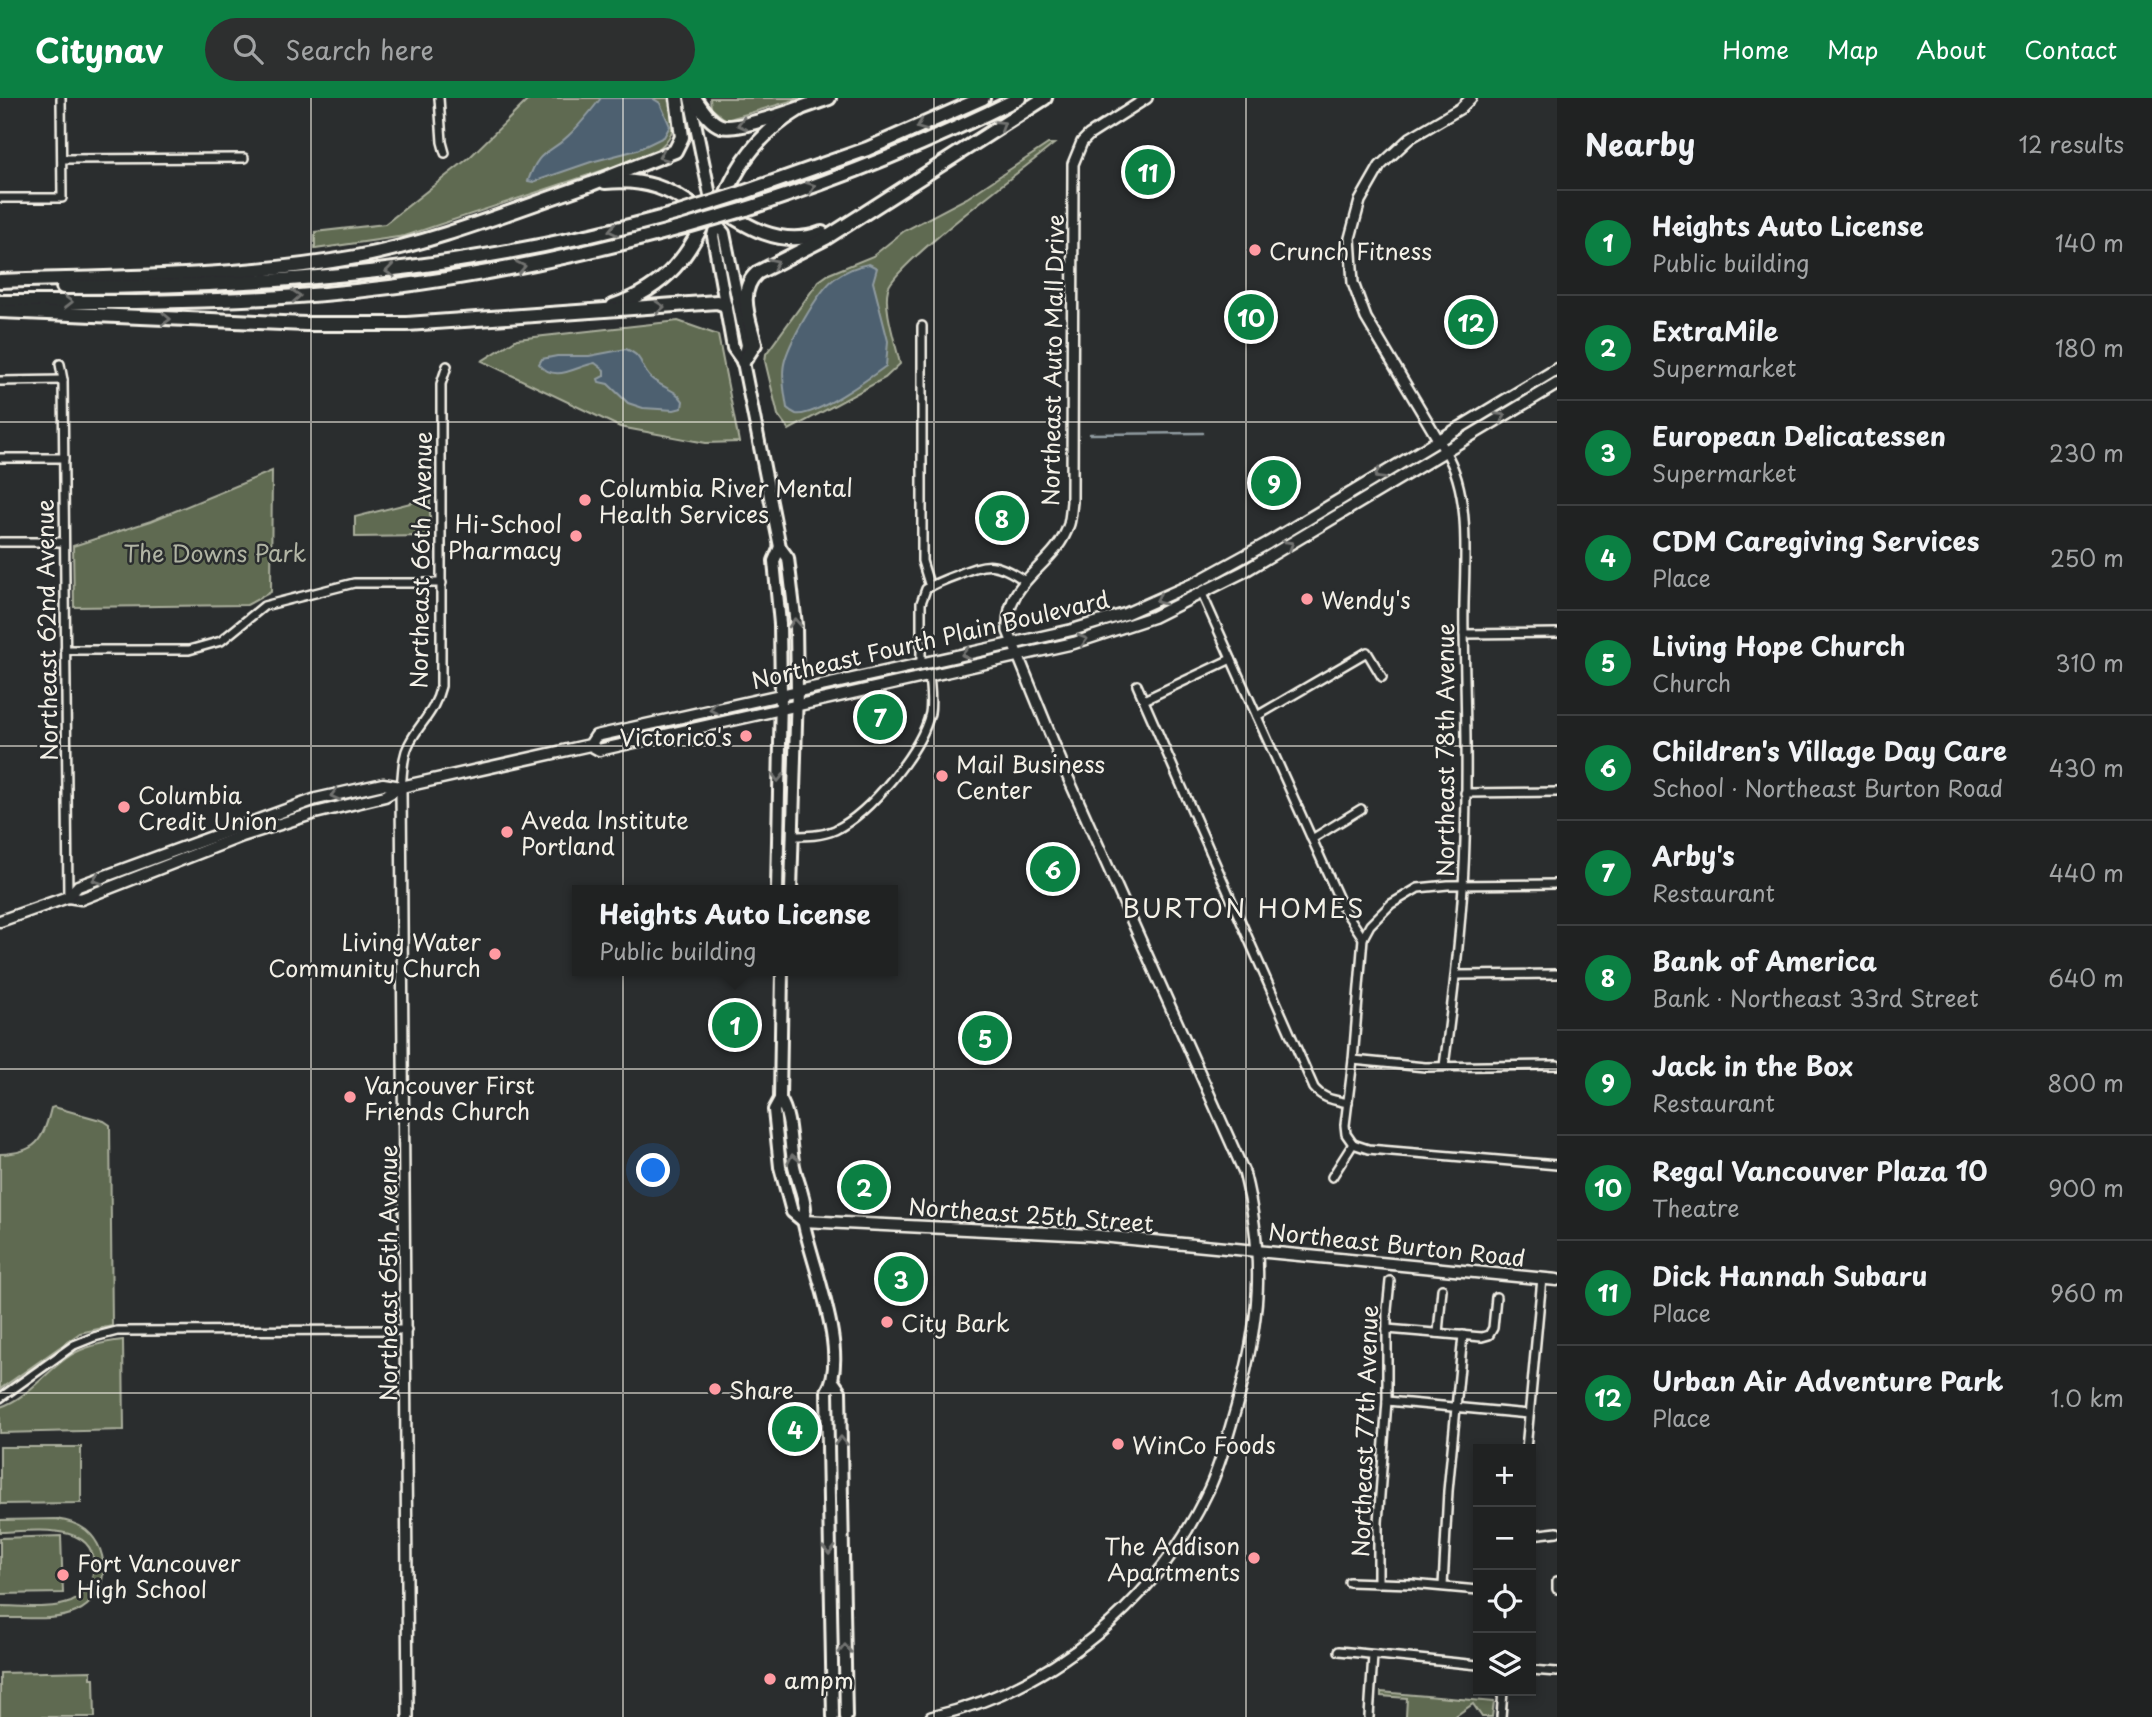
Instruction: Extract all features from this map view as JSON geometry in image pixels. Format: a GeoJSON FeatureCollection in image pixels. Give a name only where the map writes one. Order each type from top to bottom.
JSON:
{"type":"FeatureCollection","features":[{"type":"Feature","properties":{"kind":"highway"},"geometry":{"type":"LineString","coordinates":[[0,281],[242,272],[356,257],[421,241],[591,184],[675,151],[682,137],[677,98]]}},
{"type":"Feature","properties":{"kind":"highway"},"geometry":{"type":"LineString","coordinates":[[692,98],[712,120],[727,127],[829,98]]}},
{"type":"Feature","properties":{"kind":"highway"},"geometry":{"type":"LineString","coordinates":[[0,286],[223,285],[348,276],[516,251],[615,230],[742,193],[867,149],[984,98]]}},
{"type":"Feature","properties":{"kind":"highway"},"geometry":{"type":"LineString","coordinates":[[0,302],[220,300],[366,290],[534,264],[746,209],[880,161],[1020,98]]}},
{"type":"Feature","properties":{"kind":"highway"},"geometry":{"type":"LineString","coordinates":[[743,362],[755,344],[745,292],[751,279],[768,267],[826,238],[1045,98]]}},
{"type":"Feature","properties":{"kind":"highway"},"geometry":{"type":"LineString","coordinates":[[593,311],[631,300],[657,285],[685,256],[711,220],[716,206],[749,152],[777,124],[801,108]]}},
{"type":"Feature","properties":{"kind":"highway"},"geometry":{"type":"LineString","coordinates":[[591,184],[635,181],[657,186],[687,201],[711,220]]}},
{"type":"Feature","properties":{"kind":"highway"},"geometry":{"type":"LineString","coordinates":[[716,206],[761,233],[785,239],[815,235],[852,220]]}},
{"type":"Feature","properties":{"kind":"highway"},"geometry":{"type":"LineString","coordinates":[[0,311],[353,324],[452,322],[717,302],[725,305]]}},
{"type":"Feature","properties":{"kind":"main road"},"geometry":{"type":"LineString","coordinates":[[692,98],[716,206]]}},
{"type":"Feature","properties":{"kind":"main road"},"geometry":{"type":"LineString","coordinates":[[711,220],[733,348],[743,362],[780,547],[788,558],[790,570],[796,625],[797,691],[789,885]]}},
{"type":"Feature","properties":{"kind":"main road"},"geometry":{"type":"LineString","coordinates":[[711,220],[724,233],[747,345],[743,362]]}},
{"type":"Feature","properties":{"kind":"main road","name":"Northeast Fourth Plain Boulevard"},"geometry":{"type":"LineString","coordinates":[[590,745],[596,736],[1011,644],[1084,626],[1151,604],[1268,543],[1557,369]]}},
{"type":"Feature","properties":{"kind":"main road","name":"Northeast Fourth Plain Boulevard"},"geometry":{"type":"LineString","coordinates":[[0,921],[68,897],[81,898],[251,832],[385,796],[401,787],[590,745],[599,750],[1074,643],[1127,626],[1202,594],[1557,384]]}},
{"type":"Feature","properties":{"kind":"main road"},"geometry":{"type":"LineString","coordinates":[[1202,594],[1203,587],[1262,551],[1268,543]]}},
{"type":"Feature","properties":{"kind":"main road"},"geometry":{"type":"LineString","coordinates":[[777,885],[781,695],[780,624],[774,561],[780,547]]}},
{"type":"Feature","properties":{"kind":"main road"},"geometry":{"type":"LineString","coordinates":[[778,802],[785,813],[785,833],[792,836]]}},
{"type":"Feature","properties":{"kind":"main road"},"geometry":{"type":"LineString","coordinates":[[777,847],[784,851],[784,885]]}},
{"type":"Feature","properties":{"kind":"main road"},"geometry":{"type":"LineString","coordinates":[[782,976],[780,1099],[774,1110],[779,1160],[792,1212],[803,1221],[827,1308],[833,1345],[833,1381],[827,1391],[833,1717]]}},
{"type":"Feature","properties":{"kind":"main road","name":"Northeast 25th Street"},"geometry":{"type":"LineString","coordinates":[[803,1221],[892,1223],[1090,1235],[1257,1251]]}},
{"type":"Feature","properties":{"kind":"main road","name":"Northeast Burton Road"},"geometry":{"type":"LineString","coordinates":[[1257,1251],[1557,1280]]}},
{"type":"Feature","properties":{"kind":"main road"},"geometry":{"type":"LineString","coordinates":[[833,1381],[840,1391],[846,1717]]}},
{"type":"Feature","properties":{"kind":"street"},"geometry":{"type":"LineString","coordinates":[[0,198],[62,198],[61,98]]}},
{"type":"Feature","properties":{"kind":"street"},"geometry":{"type":"LineString","coordinates":[[439,98],[445,153]]}},
{"type":"Feature","properties":{"kind":"street","name":"Northeast Auto Mall Drive"},"geometry":{"type":"LineString","coordinates":[[1011,644],[1008,631],[1009,608],[1016,592],[1060,542],[1069,524],[1072,502],[1073,164],[1082,142],[1100,127],[1147,98]]}},
{"type":"Feature","properties":{"kind":"street","name":"Northeast 78th Avenue"},"geometry":{"type":"LineString","coordinates":[[1444,1066],[1456,975],[1463,886],[1466,663],[1462,500],[1457,473],[1366,318],[1353,283],[1350,238],[1360,201],[1380,166],[1410,138],[1461,108],[1472,98]]}},
{"type":"Feature","properties":{"kind":"street"},"geometry":{"type":"LineString","coordinates":[[62,159],[244,159]]}},
{"type":"Feature","properties":{"kind":"street"},"geometry":{"type":"LineString","coordinates":[[922,326],[922,561],[930,587]]}},
{"type":"Feature","properties":{"kind":"street","name":"Northeast 62nd Avenue"},"geometry":{"type":"LineString","coordinates":[[60,364],[63,380],[68,897]]}},
{"type":"Feature","properties":{"kind":"street","name":"Northeast 66th Avenue"},"geometry":{"type":"LineString","coordinates":[[401,787],[404,758],[410,743],[434,708],[441,686],[441,384],[447,366]]}},
{"type":"Feature","properties":{"kind":"street"},"geometry":{"type":"LineString","coordinates":[[0,381],[63,380]]}},
{"type":"Feature","properties":{"kind":"street"},"geometry":{"type":"LineString","coordinates":[[0,458],[64,458]]}},
{"type":"Feature","properties":{"kind":"street"},"geometry":{"type":"LineString","coordinates":[[0,542],[65,542]]}},
{"type":"Feature","properties":{"kind":"street"},"geometry":{"type":"LineString","coordinates":[[921,663],[922,597],[930,587],[973,567],[985,565],[1007,569],[1025,581]]}},
{"type":"Feature","properties":{"kind":"street"},"geometry":{"type":"LineString","coordinates":[[65,650],[189,650],[221,641],[264,606],[354,583],[442,583]]}},
{"type":"Feature","properties":{"kind":"street"},"geometry":{"type":"LineString","coordinates":[[1202,594],[1343,908],[1363,938]]}},
{"type":"Feature","properties":{"kind":"street"},"geometry":{"type":"LineString","coordinates":[[1464,634],[1557,633]]}},
{"type":"Feature","properties":{"kind":"street","name":"Northeast Burton Road"},"geometry":{"type":"LineString","coordinates":[[1011,644],[1233,1145],[1250,1199],[1257,1251]]}},
{"type":"Feature","properties":{"kind":"street"},"geometry":{"type":"LineString","coordinates":[[1356,647],[1361,655]]}},
{"type":"Feature","properties":{"kind":"street"},"geometry":{"type":"LineString","coordinates":[[1257,716],[1367,652],[1382,677]]}},
{"type":"Feature","properties":{"kind":"street"},"geometry":{"type":"LineString","coordinates":[[1144,700],[1231,659]]}},
{"type":"Feature","properties":{"kind":"street"},"geometry":{"type":"LineString","coordinates":[[792,836],[820,835],[836,829],[850,820],[892,780],[909,756],[928,720],[931,703],[929,675]]}},
{"type":"Feature","properties":{"kind":"street"},"geometry":{"type":"LineString","coordinates":[[1137,685],[1314,1088],[1328,1099],[1348,1103]]}},
{"type":"Feature","properties":{"kind":"street","name":"Northeast 65th Avenue"},"geometry":{"type":"LineString","coordinates":[[401,787],[408,1717]]}},
{"type":"Feature","properties":{"kind":"street"},"geometry":{"type":"LineString","coordinates":[[1465,793],[1557,792]]}},
{"type":"Feature","properties":{"kind":"street"},"geometry":{"type":"LineString","coordinates":[[1312,839],[1361,809]]}},
{"type":"Feature","properties":{"kind":"street"},"geometry":{"type":"LineString","coordinates":[[1557,884],[1429,886],[1409,892],[1391,904],[1370,925],[1363,938],[1345,1125],[1346,1134],[1353,1144],[1368,1149],[1557,1165]]}},
{"type":"Feature","properties":{"kind":"street"},"geometry":{"type":"LineString","coordinates":[[1456,975],[1557,974]]}},
{"type":"Feature","properties":{"kind":"street"},"geometry":{"type":"LineString","coordinates":[[1353,1060],[1444,1066],[1557,1065]]}},
{"type":"Feature","properties":{"kind":"street"},"geometry":{"type":"LineString","coordinates":[[1332,1177],[1353,1144]]}},
{"type":"Feature","properties":{"kind":"street"},"geometry":{"type":"LineString","coordinates":[[932,1717],[971,1706],[1019,1686],[1076,1652],[1126,1609],[1171,1555],[1210,1488],[1227,1441],[1253,1340],[1258,1286],[1257,1251]]}},
{"type":"Feature","properties":{"kind":"street"},"geometry":{"type":"LineString","coordinates":[[1527,1444],[1542,1278]]}},
{"type":"Feature","properties":{"kind":"street","name":"Northeast 77th Avenue"},"geometry":{"type":"LineString","coordinates":[[1377,1583],[1380,1485],[1387,1401],[1387,1310],[1390,1281]]}},
{"type":"Feature","properties":{"kind":"street"},"geometry":{"type":"LineString","coordinates":[[1438,1333],[1442,1289]]}},
{"type":"Feature","properties":{"kind":"street"},"geometry":{"type":"LineString","coordinates":[[1387,1329],[1482,1338],[1489,1335],[1493,1328],[1496,1297]]}},
{"type":"Feature","properties":{"kind":"street"},"geometry":{"type":"LineString","coordinates":[[0,1398],[74,1345],[117,1331],[407,1330]]}},
{"type":"Feature","properties":{"kind":"street"},"geometry":{"type":"LineString","coordinates":[[1443,1586],[1462,1335]]}},
{"type":"Feature","properties":{"kind":"street"},"geometry":{"type":"LineString","coordinates":[[1387,1401],[1530,1414]]}},
{"type":"Feature","properties":{"kind":"street"},"geometry":{"type":"LineString","coordinates":[[1536,1534],[1557,1532]]}},
{"type":"Feature","properties":{"kind":"street"},"geometry":{"type":"LineString","coordinates":[[1557,1581],[1557,1589]]}},
{"type":"Feature","properties":{"kind":"street"},"geometry":{"type":"LineString","coordinates":[[1349,1582],[1473,1589]]}},
{"type":"Feature","properties":{"kind":"street"},"geometry":{"type":"LineString","coordinates":[[1339,1651],[1473,1665]]}},
{"type":"Feature","properties":{"kind":"street"},"geometry":{"type":"LineString","coordinates":[[1369,1717],[1373,1655]]}},
{"type":"Feature","properties":{"kind":"street"},"geometry":{"type":"LineString","coordinates":[[1536,1670],[1557,1672]]}},
{"type":"Feature","properties":{"kind":"street"},"geometry":{"type":"LineString","coordinates":[[1501,1717],[1503,1696]]}},
{"type":"Feature","properties":{"kind":"green space"},"geometry":{"type":"Polygon","coordinates":[[[530,98],[668,98],[672,130],[666,141],[652,154],[405,236],[315,249],[315,232],[385,224],[470,157],[530,98]]]}},
{"type":"Feature","properties":{"kind":"green space"},"geometry":{"type":"Polygon","coordinates":[[[710,98],[801,98],[726,120],[711,108],[710,98]]]}},
{"type":"Feature","properties":{"kind":"green space"},"geometry":{"type":"Polygon","coordinates":[[[1048,144],[1054,144],[936,239],[896,277],[888,289],[887,306],[900,364],[885,378],[789,430],[778,415],[765,361],[766,354],[819,281],[829,274],[873,256],[904,231],[967,198],[1048,144]]]}},
{"type":"Feature","properties":{"kind":"green space"},"geometry":{"type":"Polygon","coordinates":[[[678,321],[718,335],[739,442],[706,443],[620,427],[482,361],[517,339],[678,321]]]}},
{"type":"Feature","properties":{"kind":"green space","name":"The Downs Park"},"geometry":{"type":"Polygon","coordinates":[[[272,471],[271,592],[247,605],[74,607],[73,546],[151,521],[272,471]]]}},
{"type":"Feature","properties":{"kind":"green space"},"geometry":{"type":"Polygon","coordinates":[[[430,498],[430,536],[355,537],[355,517],[430,498]]]}},
{"type":"Feature","properties":{"kind":"green space"},"geometry":{"type":"Polygon","coordinates":[[[51,1108],[110,1125],[112,1326],[80,1333],[0,1389],[0,1154],[22,1151],[36,1143],[45,1129],[51,1108]]]}},
{"type":"Feature","properties":{"kind":"green space"},"geometry":{"type":"Polygon","coordinates":[[[123,1340],[124,1430],[0,1433],[0,1407],[19,1398],[71,1355],[96,1345],[123,1340]]]}},
{"type":"Feature","properties":{"kind":"green space"},"geometry":{"type":"Polygon","coordinates":[[[0,1447],[81,1447],[81,1503],[0,1504],[0,1447]]]}},
{"type":"Feature","properties":{"kind":"green space"},"geometry":{"type":"Polygon","coordinates":[[[56,1519],[75,1524],[95,1539],[103,1562],[103,1574],[95,1596],[87,1605],[67,1615],[48,1618],[0,1618],[0,1606],[45,1607],[63,1604],[75,1600],[88,1586],[93,1573],[93,1556],[87,1544],[76,1536],[45,1531],[0,1532],[0,1520],[56,1519]]]}},
{"type":"Feature","properties":{"kind":"green space"},"geometry":{"type":"Polygon","coordinates":[[[61,1536],[63,1593],[0,1594],[0,1538],[61,1536]]]}},
{"type":"Feature","properties":{"kind":"green space"},"geometry":{"type":"Polygon","coordinates":[[[91,1671],[91,1678],[94,1678],[95,1717],[0,1717],[0,1673],[91,1671]]]}},
{"type":"Feature","properties":{"kind":"green space"},"geometry":{"type":"Polygon","coordinates":[[[1381,1692],[1494,1702],[1492,1717],[1482,1717],[1473,1704],[1454,1717],[1406,1717],[1407,1698],[1381,1696],[1381,1692]]]}},
{"type":"Feature","properties":{"kind":"water"},"geometry":{"type":"Polygon","coordinates":[[[601,98],[652,98],[660,103],[670,126],[664,137],[637,150],[533,182],[528,181],[540,157],[561,143],[601,98]]]}},
{"type":"Feature","properties":{"kind":"water"},"geometry":{"type":"Polygon","coordinates":[[[869,264],[877,268],[873,282],[888,341],[886,366],[816,410],[796,414],[787,408],[783,380],[784,364],[791,344],[827,285],[846,271],[869,264]]]}},
{"type":"Feature","properties":{"kind":"water"},"geometry":{"type":"Polygon","coordinates":[[[626,349],[639,359],[651,378],[680,397],[683,401],[682,408],[643,408],[628,403],[608,384],[599,382],[598,379],[604,376],[604,370],[595,363],[559,373],[545,370],[539,364],[542,359],[557,356],[589,356],[626,349]]]}},
{"type":"Feature","properties":{"kind":"waterway"},"geometry":{"type":"LineString","coordinates":[[1090,434],[1203,433]]}},
{"type":"Feature","properties":{"kind":"place","name":"Dick Hannah Subaru"},"geometry":{"type":"Point","coordinates":[1148,172]}},
{"type":"Feature","properties":{"kind":"place","name":"Crunch Fitness"},"geometry":{"type":"Point","coordinates":[1255,250]}},
{"type":"Feature","properties":{"kind":"place","name":"Regal Vancouver Plaza 10"},"geometry":{"type":"Point","coordinates":[1251,317]}},
{"type":"Feature","properties":{"kind":"place","name":"Urban Air Adventure Park"},"geometry":{"type":"Point","coordinates":[1471,322]}},
{"type":"Feature","properties":{"kind":"place","name":"Jack in the Box"},"geometry":{"type":"Point","coordinates":[1274,483]}},
{"type":"Feature","properties":{"kind":"place","name":"Columbia River Mental Health Services"},"geometry":{"type":"Point","coordinates":[585,500]}},
{"type":"Feature","properties":{"kind":"place","name":"Bank of America"},"geometry":{"type":"Point","coordinates":[1002,518]}},
{"type":"Feature","properties":{"kind":"place","name":"Hi-School Pharmacy"},"geometry":{"type":"Point","coordinates":[576,536]}},
{"type":"Feature","properties":{"kind":"place","name":"Wendy's"},"geometry":{"type":"Point","coordinates":[1307,599]}},
{"type":"Feature","properties":{"kind":"place","name":"Arby's"},"geometry":{"type":"Point","coordinates":[880,717]}},
{"type":"Feature","properties":{"kind":"place","name":"Victorico's"},"geometry":{"type":"Point","coordinates":[746,736]}},
{"type":"Feature","properties":{"kind":"place","name":"Mail Business Center"},"geometry":{"type":"Point","coordinates":[942,776]}},
{"type":"Feature","properties":{"kind":"place","name":"Columbia Credit Union"},"geometry":{"type":"Point","coordinates":[124,807]}},
{"type":"Feature","properties":{"kind":"place","name":"Aveda Institute Portland"},"geometry":{"type":"Point","coordinates":[507,832]}},
{"type":"Feature","properties":{"kind":"place","name":"Children's Village Day Care"},"geometry":{"type":"Point","coordinates":[1053,869]}},
{"type":"Feature","properties":{"kind":"place","name":"Living Water Community Church"},"geometry":{"type":"Point","coordinates":[495,954]}},
{"type":"Feature","properties":{"kind":"place","name":"Heights Auto License"},"geometry":{"type":"Point","coordinates":[735,1025]}},
{"type":"Feature","properties":{"kind":"place","name":"Living Hope Church"},"geometry":{"type":"Point","coordinates":[985,1038]}},
{"type":"Feature","properties":{"kind":"place","name":"Vancouver First Friends Church"},"geometry":{"type":"Point","coordinates":[350,1097]}},
{"type":"Feature","properties":{"kind":"place","name":"ExtraMile"},"geometry":{"type":"Point","coordinates":[864,1187]}},
{"type":"Feature","properties":{"kind":"place","name":"European Delicatessen"},"geometry":{"type":"Point","coordinates":[901,1279]}},
{"type":"Feature","properties":{"kind":"place","name":"City Bark"},"geometry":{"type":"Point","coordinates":[887,1322]}},
{"type":"Feature","properties":{"kind":"place","name":"Share"},"geometry":{"type":"Point","coordinates":[715,1389]}},
{"type":"Feature","properties":{"kind":"place","name":"CDM Caregiving Services"},"geometry":{"type":"Point","coordinates":[795,1429]}},
{"type":"Feature","properties":{"kind":"place","name":"WinCo Foods"},"geometry":{"type":"Point","coordinates":[1118,1444]}},
{"type":"Feature","properties":{"kind":"place","name":"The Addison Apartments"},"geometry":{"type":"Point","coordinates":[1254,1558]}},
{"type":"Feature","properties":{"kind":"place","name":"Fort Vancouver High School"},"geometry":{"type":"Point","coordinates":[63,1575]}},
{"type":"Feature","properties":{"kind":"place","name":"ampm"},"geometry":{"type":"Point","coordinates":[770,1679]}},
{"type":"Feature","properties":{"kind":"district","name":"BURTON HOMES"},"geometry":{"type":"Point","coordinates":[1244,907]}}]}
